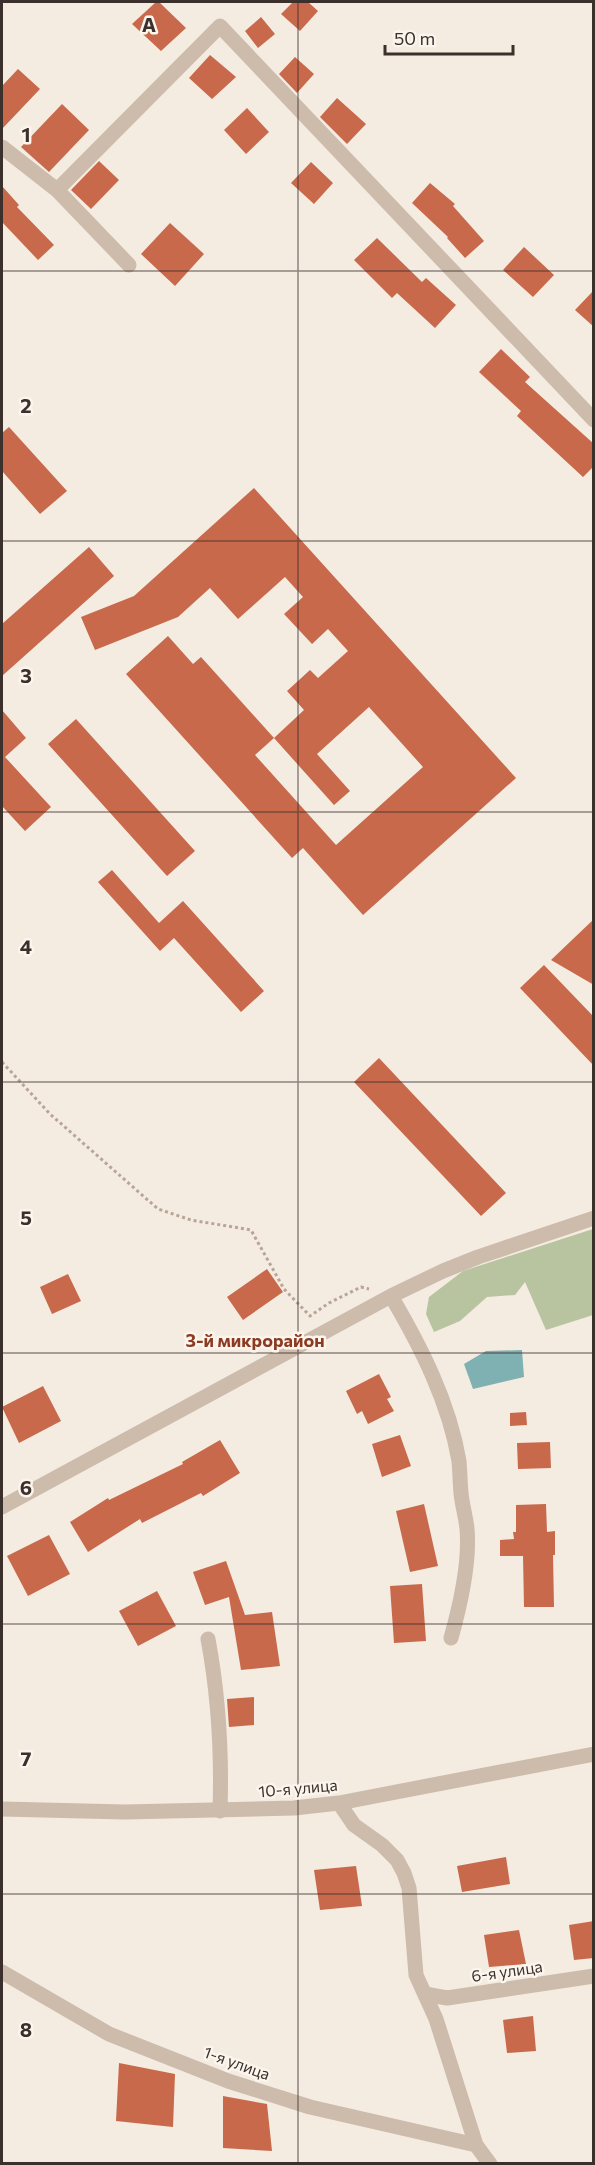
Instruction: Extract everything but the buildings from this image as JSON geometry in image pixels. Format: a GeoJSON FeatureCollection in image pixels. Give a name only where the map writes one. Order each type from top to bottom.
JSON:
{"type":"FeatureCollection","features":[{"type":"Feature","properties":{"kind":"street"},"geometry":{"type":"LineString","coordinates":[[57,190],[220,26],[594,420]]}},
{"type":"Feature","properties":{"kind":"street"},"geometry":{"type":"LineString","coordinates":[[2,147],[57,190],[129,265]]}},
{"type":"Feature","properties":{"kind":"street"},"geometry":{"type":"LineString","coordinates":[[2,1507],[391,1296],[478,1257],[594,1218]]}},
{"type":"Feature","properties":{"kind":"street"},"geometry":{"type":"LineString","coordinates":[[391,1296],[409,1327],[439,1391],[459,1463],[461,1496],[468,1531],[461,1603],[451,1638]]}},
{"type":"Feature","properties":{"kind":"street"},"geometry":{"type":"LineString","coordinates":[[208,1639],[220,1724],[220,1811]]}},
{"type":"Feature","properties":{"kind":"street","name":"10-я улица"},"geometry":{"type":"LineString","coordinates":[[2,1809],[125,1812],[294,1808],[339,1803],[594,1754]]}},
{"type":"Feature","properties":{"kind":"street"},"geometry":{"type":"LineString","coordinates":[[339,1803],[354,1825],[382,1845],[397,1860],[404,1873],[409,1888],[415,1969],[436,2019],[476,2145],[490,2163]]}},
{"type":"Feature","properties":{"kind":"street","name":"1-я улица"},"geometry":{"type":"LineString","coordinates":[[2,1972],[109,2034],[228,2081],[310,2107],[476,2145]]}},
{"type":"Feature","properties":{"kind":"street","name":"6-я улица"},"geometry":{"type":"LineString","coordinates":[[425,1994],[447,1998],[594,1976]]}},
{"type":"Feature","properties":{"kind":"path"},"geometry":{"type":"LineString","coordinates":[[2,1062],[50,1114],[158,1209],[191,1220],[251,1230],[284,1289],[310,1316],[329,1303],[361,1287],[391,1296]]}},
{"type":"Feature","properties":{"kind":"green space"},"geometry":{"type":"Polygon","coordinates":[[[593,1229],[593,1315],[546,1330],[525,1282],[515,1295],[487,1297],[460,1321],[434,1332],[426,1314],[429,1297],[463,1271],[593,1229]]]}},
{"type":"Feature","properties":{"kind":"water"},"geometry":{"type":"Polygon","coordinates":[[[522,1350],[524,1377],[473,1389],[464,1364],[486,1351],[522,1350]]]}},
{"type":"Feature","properties":{"kind":"district","name":"3-й микрорайон"},"geometry":{"type":"Point","coordinates":[255,1341]}}]}
